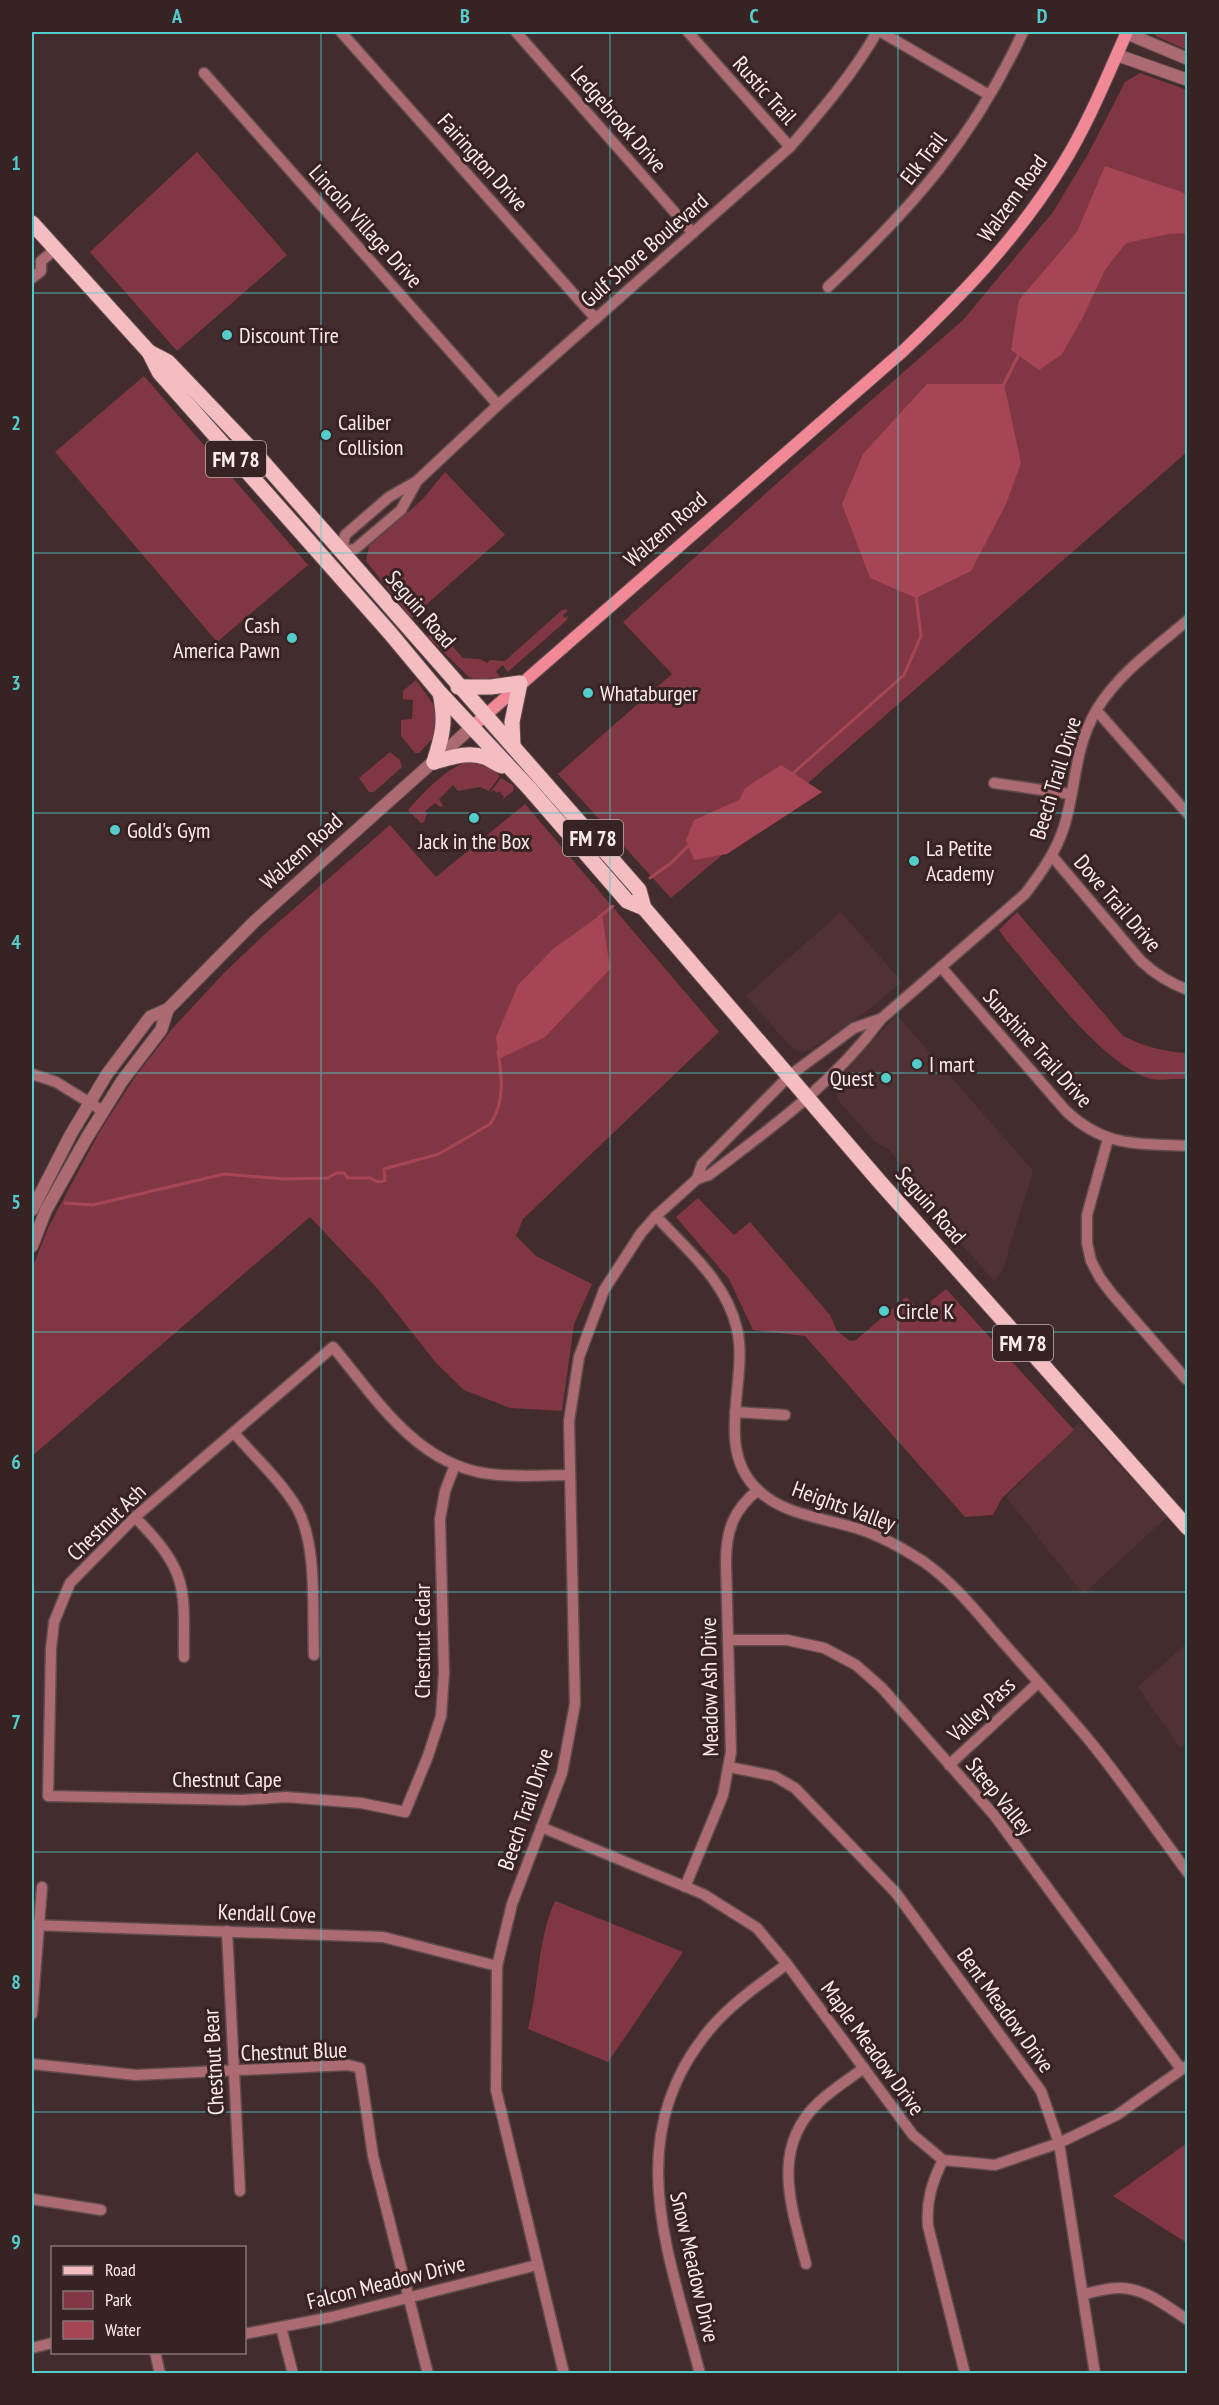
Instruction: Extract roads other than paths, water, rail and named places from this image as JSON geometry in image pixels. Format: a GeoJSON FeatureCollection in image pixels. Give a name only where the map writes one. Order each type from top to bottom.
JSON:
{"type":"FeatureCollection","features":[{"type":"Feature","properties":{"kind":"main road","name":"Walzem Road"},"geometry":{"type":"LineString","coordinates":[[472,728],[520,683],[903,351],[964,292],[1016,232],[1063,164],[1103,90],[1127,32]]}},
{"type":"Feature","properties":{"kind":"main road","name":"Seguin Road"},"geometry":{"type":"LineString","coordinates":[[32,223],[148,352],[159,372],[440,693],[513,771],[627,901],[644,908]]}},
{"type":"Feature","properties":{"kind":"main road","name":"Seguin Road"},"geometry":{"type":"LineString","coordinates":[[148,352],[168,362],[249,447],[342,551],[458,687],[639,890],[644,908],[789,1076],[1188,1528]]}},
{"type":"Feature","properties":{"kind":"main road"},"geometry":{"type":"LineString","coordinates":[[302,533],[332,551],[342,551],[347,576],[356,595]]}},
{"type":"Feature","properties":{"kind":"main road"},"geometry":{"type":"LineString","coordinates":[[458,687],[491,687],[520,683],[512,722],[513,746]]}},
{"type":"Feature","properties":{"kind":"main road"},"geometry":{"type":"LineString","coordinates":[[434,762],[445,722],[440,693]]}},
{"type":"Feature","properties":{"kind":"main road"},"geometry":{"type":"LineString","coordinates":[[434,762],[477,755],[486,757],[513,771]]}},
{"type":"Feature","properties":{"kind":"street","name":"Fairington Drive"},"geometry":{"type":"LineString","coordinates":[[341,32],[596,319]]}},
{"type":"Feature","properties":{"kind":"street","name":"Ledgebrook Drive"},"geometry":{"type":"LineString","coordinates":[[516,32],[693,233]]}},
{"type":"Feature","properties":{"kind":"street","name":"Rustic Trail"},"geometry":{"type":"LineString","coordinates":[[688,32],[790,147]]}},
{"type":"Feature","properties":{"kind":"street","name":"Gulf Shore Boulevard"},"geometry":{"type":"LineString","coordinates":[[417,480],[400,510],[355,549],[342,551],[345,535],[389,497],[417,480],[498,405],[790,147],[829,102],[879,32]]}},
{"type":"Feature","properties":{"kind":"street"},"geometry":{"type":"LineString","coordinates":[[879,32],[989,95]]}},
{"type":"Feature","properties":{"kind":"street","name":"Elk Trail"},"geometry":{"type":"LineString","coordinates":[[828,287],[879,239],[928,185],[972,126],[1023,32]]}},
{"type":"Feature","properties":{"kind":"street"},"geometry":{"type":"LineString","coordinates":[[1127,32],[1188,59]]}},
{"type":"Feature","properties":{"kind":"street"},"geometry":{"type":"LineString","coordinates":[[1118,55],[1188,80]]}},
{"type":"Feature","properties":{"kind":"street","name":"Lincoln Village Drive"},"geometry":{"type":"LineString","coordinates":[[204,73],[498,405]]}},
{"type":"Feature","properties":{"kind":"street"},"geometry":{"type":"LineString","coordinates":[[32,278],[41,271],[36,260],[56,249]]}},
{"type":"Feature","properties":{"kind":"street","name":"Beech Trail Drive"},"geometry":{"type":"LineString","coordinates":[[564,2373],[495,2090],[497,1966],[512,1904],[562,1773],[575,1704],[569,1421],[579,1357],[604,1290],[641,1233],[656,1216],[697,1179],[709,1175],[809,1099],[863,1043],[881,1019],[1025,894],[1052,856],[1064,826],[1079,751],[1097,711],[1119,680],[1188,620]]}},
{"type":"Feature","properties":{"kind":"street"},"geometry":{"type":"LineString","coordinates":[[1097,711],[1188,814]]}},
{"type":"Feature","properties":{"kind":"street","name":"Walzem Road"},"geometry":{"type":"LineString","coordinates":[[32,1210],[89,1102],[150,1017],[168,1009],[255,921],[472,728]]}},
{"type":"Feature","properties":{"kind":"street"},"geometry":{"type":"LineString","coordinates":[[994,783],[1070,794]]}},
{"type":"Feature","properties":{"kind":"street","name":"Dove Trail Drive"},"geometry":{"type":"LineString","coordinates":[[1052,856],[1141,961],[1171,984],[1188,990]]}},
{"type":"Feature","properties":{"kind":"street","name":"Sunshine Trail Drive"},"geometry":{"type":"LineString","coordinates":[[940,967],[1080,1125],[1108,1139],[1122,1142],[1188,1146]]}},
{"type":"Feature","properties":{"kind":"street","name":"Walzem Road"},"geometry":{"type":"LineString","coordinates":[[32,1246],[46,1210],[122,1081],[161,1030],[168,1009]]}},
{"type":"Feature","properties":{"kind":"street","name":"Beech Trail Drive"},"geometry":{"type":"LineString","coordinates":[[697,1179],[702,1164],[789,1076],[854,1028],[881,1019]]}},
{"type":"Feature","properties":{"kind":"street"},"geometry":{"type":"LineString","coordinates":[[32,1074],[56,1082],[103,1111]]}},
{"type":"Feature","properties":{"kind":"street"},"geometry":{"type":"LineString","coordinates":[[1108,1139],[1088,1215],[1087,1243],[1091,1262],[1112,1294],[1186,1378]]}},
{"type":"Feature","properties":{"kind":"street","name":"Heights Valley"},"geometry":{"type":"LineString","coordinates":[[656,1216],[717,1282],[731,1310],[737,1329],[739,1349],[734,1432],[738,1455],[746,1474],[758,1490],[787,1508],[860,1530],[901,1548],[924,1562],[961,1595],[1095,1748],[1188,1873]]}},
{"type":"Feature","properties":{"kind":"street","name":"Chestnut Ash"},"geometry":{"type":"LineString","coordinates":[[48,1796],[51,1649],[54,1622],[70,1583],[135,1517],[333,1347],[404,1432],[428,1450],[454,1465]]}},
{"type":"Feature","properties":{"kind":"street"},"geometry":{"type":"LineString","coordinates":[[735,1412],[785,1415]]}},
{"type":"Feature","properties":{"kind":"street"},"geometry":{"type":"LineString","coordinates":[[234,1433],[284,1490],[302,1519],[311,1553],[314,1655]]}},
{"type":"Feature","properties":{"kind":"street"},"geometry":{"type":"LineString","coordinates":[[454,1465],[499,1476],[570,1474]]}},
{"type":"Feature","properties":{"kind":"street","name":"Chestnut Cedar"},"geometry":{"type":"LineString","coordinates":[[405,1812],[428,1756],[441,1716],[444,1673],[440,1519],[445,1491],[454,1465]]}},
{"type":"Feature","properties":{"kind":"street","name":"Meadow Ash Drive"},"geometry":{"type":"LineString","coordinates":[[685,1887],[716,1816],[729,1767],[731,1721],[726,1562],[728,1531],[737,1512],[758,1490]]}},
{"type":"Feature","properties":{"kind":"street"},"geometry":{"type":"LineString","coordinates":[[135,1517],[162,1548],[174,1566],[180,1582],[184,1657]]}},
{"type":"Feature","properties":{"kind":"street","name":"Steep Valley"},"geometry":{"type":"LineString","coordinates":[[728,1640],[787,1640],[824,1648],[845,1658],[866,1673],[882,1688],[994,1815],[1184,2067]]}},
{"type":"Feature","properties":{"kind":"street","name":"Valley Pass"},"geometry":{"type":"LineString","coordinates":[[950,1765],[1038,1683]]}},
{"type":"Feature","properties":{"kind":"street","name":"Bent Meadow Drive"},"geometry":{"type":"LineString","coordinates":[[729,1767],[774,1776],[795,1788],[896,1893],[1041,2091],[1059,2143],[1095,2373]]}},
{"type":"Feature","properties":{"kind":"street","name":"Chestnut Cape"},"geometry":{"type":"LineString","coordinates":[[48,1796],[243,1800],[286,1797],[361,1803],[405,1812]]}},
{"type":"Feature","properties":{"kind":"street","name":"Maple Meadow Drive"},"geometry":{"type":"LineString","coordinates":[[541,1827],[703,1894],[758,1928],[913,2135],[943,2160]]}},
{"type":"Feature","properties":{"kind":"street"},"geometry":{"type":"LineString","coordinates":[[32,2014],[35,1925],[42,1887]]}},
{"type":"Feature","properties":{"kind":"street","name":"Kendall Cove"},"geometry":{"type":"LineString","coordinates":[[35,1925],[383,1937],[497,1966]]}},
{"type":"Feature","properties":{"kind":"street","name":"Chestnut Bear"},"geometry":{"type":"LineString","coordinates":[[227,1931],[240,2191]]}},
{"type":"Feature","properties":{"kind":"street","name":"Snow Meadow Drive"},"geometry":{"type":"LineString","coordinates":[[700,2373],[659,2209],[657,2161],[662,2129],[673,2091],[683,2069],[710,2029],[749,1992],[787,1964]]}},
{"type":"Feature","properties":{"kind":"street","name":"Chestnut Blue"},"geometry":{"type":"LineString","coordinates":[[32,2064],[136,2075],[348,2065],[360,2068],[373,2156],[408,2297]]}},
{"type":"Feature","properties":{"kind":"street"},"geometry":{"type":"LineString","coordinates":[[965,2373],[928,2226],[929,2193],[943,2160],[994,2165],[1059,2143],[1117,2115],[1184,2067]]}},
{"type":"Feature","properties":{"kind":"street"},"geometry":{"type":"LineString","coordinates":[[806,2264],[788,2187],[788,2166],[792,2146],[805,2118],[819,2102],[864,2068]]}},
{"type":"Feature","properties":{"kind":"street"},"geometry":{"type":"LineString","coordinates":[[32,2199],[101,2210]]}},
{"type":"Feature","properties":{"kind":"street","name":"Falcon Meadow Drive"},"geometry":{"type":"LineString","coordinates":[[246,2334],[332,2317],[537,2265]]}},
{"type":"Feature","properties":{"kind":"street"},"geometry":{"type":"LineString","coordinates":[[1084,2294],[1118,2288],[1135,2290],[1151,2296],[1188,2320]]}},
{"type":"Feature","properties":{"kind":"street"},"geometry":{"type":"LineString","coordinates":[[408,2297],[428,2373]]}},
{"type":"Feature","properties":{"kind":"street"},"geometry":{"type":"LineString","coordinates":[[281,2326],[293,2373]]}},
{"type":"Feature","properties":{"kind":"street"},"geometry":{"type":"LineString","coordinates":[[32,2348],[51,2343]]}},
{"type":"Feature","properties":{"kind":"street"},"geometry":{"type":"LineString","coordinates":[[155,2354],[160,2373]]}},
{"type":"Feature","properties":{"kind":"water"},"geometry":{"type":"Polygon","coordinates":[[[1105,166],[1187,194],[1187,233],[1169,234],[1126,243],[1105,270],[1083,317],[1062,354],[1039,370],[1011,350],[1019,300],[1077,232],[1105,166]]]}},
{"type":"Feature","properties":{"kind":"water"},"geometry":{"type":"Polygon","coordinates":[[[927,384],[1004,384],[1021,463],[1006,504],[971,571],[916,598],[870,578],[842,504],[863,454],[927,384]]]}},
{"type":"Feature","properties":{"kind":"water"},"geometry":{"type":"Polygon","coordinates":[[[781,765],[822,792],[727,854],[694,860],[686,840],[694,820],[739,800],[745,788],[781,765]]]}},
{"type":"Feature","properties":{"kind":"water"},"geometry":{"type":"Polygon","coordinates":[[[602,914],[610,969],[545,1037],[499,1059],[496,1037],[518,985],[554,948],[602,914]]]}},
{"type":"Feature","properties":{"kind":"waterway"},"geometry":{"type":"LineString","coordinates":[[1002,388],[1019,354]]}},
{"type":"Feature","properties":{"kind":"waterway"},"geometry":{"type":"LineString","coordinates":[[791,775],[904,675],[921,636],[916,596]]}},
{"type":"Feature","properties":{"kind":"waterway"},"geometry":{"type":"LineString","coordinates":[[650,878],[671,863],[689,845]]}},
{"type":"Feature","properties":{"kind":"waterway"},"geometry":{"type":"LineString","coordinates":[[599,917],[613,906]]}},
{"type":"Feature","properties":{"kind":"waterway"},"geometry":{"type":"LineString","coordinates":[[65,1203],[93,1205],[224,1174],[284,1179],[328,1178],[336,1173],[344,1173],[348,1178],[385,1181],[384,1169],[439,1154],[490,1124],[500,1098],[499,1050]]}},
{"type":"Feature","properties":{"kind":"place","name":"Discount Tire"},"geometry":{"type":"Point","coordinates":[227,335]}},
{"type":"Feature","properties":{"kind":"place","name":"Caliber Collision"},"geometry":{"type":"Point","coordinates":[326,435]}},
{"type":"Feature","properties":{"kind":"place","name":"Cash America Pawn"},"geometry":{"type":"Point","coordinates":[292,638]}},
{"type":"Feature","properties":{"kind":"place","name":"Whataburger"},"geometry":{"type":"Point","coordinates":[588,693]}},
{"type":"Feature","properties":{"kind":"place","name":"Jack in the Box"},"geometry":{"type":"Point","coordinates":[474,818]}},
{"type":"Feature","properties":{"kind":"place","name":"Gold's Gym"},"geometry":{"type":"Point","coordinates":[115,830]}},
{"type":"Feature","properties":{"kind":"place","name":"La Petite Academy"},"geometry":{"type":"Point","coordinates":[914,861]}},
{"type":"Feature","properties":{"kind":"place","name":"I mart"},"geometry":{"type":"Point","coordinates":[917,1064]}},
{"type":"Feature","properties":{"kind":"place","name":"Quest"},"geometry":{"type":"Point","coordinates":[886,1078]}},
{"type":"Feature","properties":{"kind":"place","name":"Circle K"},"geometry":{"type":"Point","coordinates":[884,1311]}}]}
